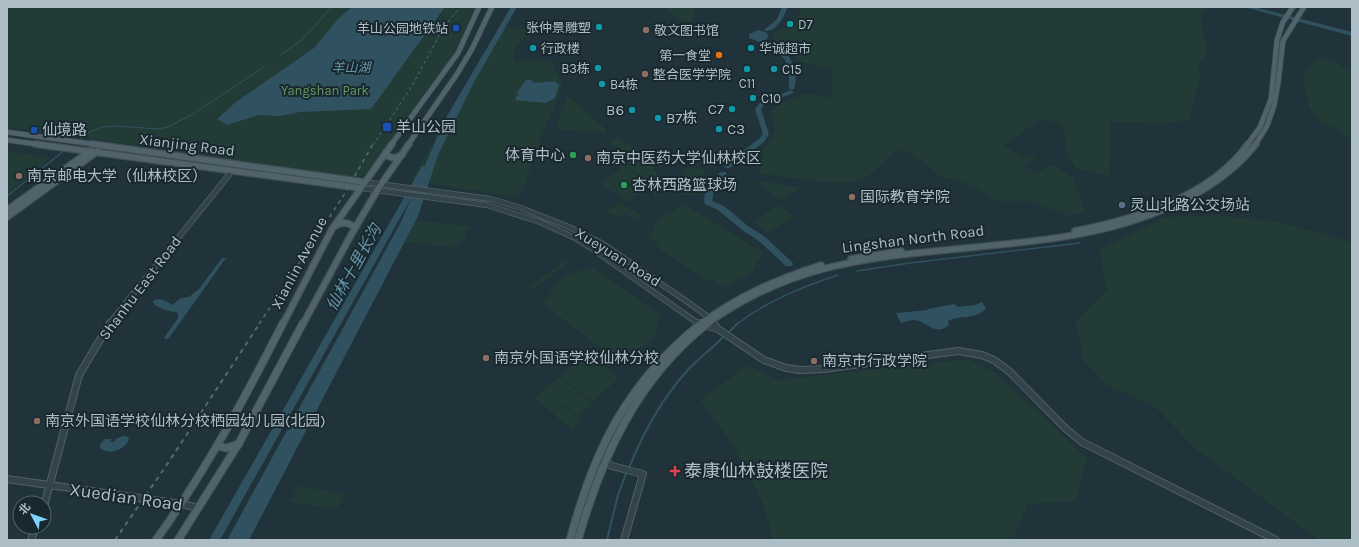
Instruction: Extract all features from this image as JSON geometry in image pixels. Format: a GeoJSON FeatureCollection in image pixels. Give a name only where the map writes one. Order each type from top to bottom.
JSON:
{"type":"FeatureCollection","features":[{"type":"Feature","properties":{"kind":"main road","name":"Xianlin Avenue"},"geometry":{"type":"LineString","coordinates":[[156,540],[182,504],[218,446],[249,391],[314,260],[332,229],[362,185],[458,53],[478,7]]}},
{"type":"Feature","properties":{"kind":"main road","name":"Xianlin Avenue"},"geometry":{"type":"LineString","coordinates":[[178,540],[239,443],[321,288],[354,230],[382,183],[457,74],[472,49],[492,7]]}},
{"type":"Feature","properties":{"kind":"main road","name":"Lingshan North Road"},"geometry":{"type":"LineString","coordinates":[[710,319],[772,287],[801,276],[838,265],[896,256],[1051,239],[1098,230],[1151,215],[1181,202],[1214,183],[1235,166],[1257,142],[1273,111],[1276,99],[1283,41],[1303,7]]}},
{"type":"Feature","properties":{"kind":"main road","name":"Lingshan North Road"},"geometry":{"type":"LineString","coordinates":[[570,540],[594,464],[611,430],[645,379],[674,346],[701,325],[740,298],[769,283],[836,261],[886,253],[1034,237],[1082,230],[1133,216],[1179,198],[1209,181],[1230,165],[1244,151],[1258,132],[1267,112],[1271,98],[1278,39],[1283,23],[1293,8]]}},
{"type":"Feature","properties":{"kind":"main road","name":"Xianjing Road"},"geometry":{"type":"LineString","coordinates":[[7,132],[362,185]]}},
{"type":"Feature","properties":{"kind":"main road","name":"Xianjing Road"},"geometry":{"type":"LineString","coordinates":[[7,140],[232,171],[362,185]]}},
{"type":"Feature","properties":{"kind":"main road"},"geometry":{"type":"LineString","coordinates":[[7,210],[88,152],[100,146]]}},
{"type":"Feature","properties":{"kind":"main road"},"geometry":{"type":"LineString","coordinates":[[7,217],[97,153],[100,146]]}},
{"type":"Feature","properties":{"kind":"main road"},"geometry":{"type":"LineString","coordinates":[[386,152],[387,156],[392,158],[402,155]]}},
{"type":"Feature","properties":{"kind":"main road"},"geometry":{"type":"LineString","coordinates":[[332,229],[337,225],[347,222],[352,224],[354,230]]}},
{"type":"Feature","properties":{"kind":"main road","name":"Lingshan North Road"},"geometry":{"type":"LineString","coordinates":[[578,540],[598,475],[616,433],[632,406],[651,380],[701,325]]}},
{"type":"Feature","properties":{"kind":"main road"},"geometry":{"type":"LineString","coordinates":[[218,446],[228,448],[239,443]]}},
{"type":"Feature","properties":{"kind":"street","name":"Shanhu East Road"},"geometry":{"type":"LineString","coordinates":[[47,495],[79,375],[113,318],[232,171]]}},
{"type":"Feature","properties":{"kind":"street","name":"Xueyuan Road"},"geometry":{"type":"LineString","coordinates":[[362,185],[382,183],[491,199],[521,208],[569,227],[603,244],[710,319],[718,329],[764,360],[786,368],[800,370],[824,369],[958,350],[982,355],[994,360],[1009,371],[1066,430],[1082,442],[1276,540]]}},
{"type":"Feature","properties":{"kind":"street","name":"Xueyuan Road"},"geometry":{"type":"LineString","coordinates":[[362,185],[378,190],[487,205],[517,214],[563,232],[594,250],[701,325],[718,329]]}},
{"type":"Feature","properties":{"kind":"street"},"geometry":{"type":"LineString","coordinates":[[604,462],[612,466],[643,474],[624,540]]}},
{"type":"Feature","properties":{"kind":"street","name":"Xuedian Road"},"geometry":{"type":"LineString","coordinates":[[7,479],[182,504],[198,508]]}},
{"type":"Feature","properties":{"kind":"green space","name":"Yangshan Park"},"geometry":{"type":"Polygon","coordinates":[[[7,7],[475,7],[454,52],[437,79],[371,171],[362,176],[354,177],[7,127],[7,7]]]}},
{"type":"Feature","properties":{"kind":"green space"},"geometry":{"type":"Polygon","coordinates":[[[663,7],[696,7],[693,22],[683,21],[663,7]]]}},
{"type":"Feature","properties":{"kind":"green space"},"geometry":{"type":"Polygon","coordinates":[[[801,7],[1207,7],[1201,18],[1208,53],[1198,65],[1200,76],[1189,120],[1163,124],[1110,122],[1109,176],[1076,169],[1068,155],[1063,126],[1046,119],[1036,123],[1004,145],[1022,157],[1033,154],[1036,157],[1023,165],[1036,173],[1052,165],[1073,177],[1086,212],[1068,216],[1030,201],[996,201],[982,191],[964,183],[939,176],[923,161],[899,148],[871,174],[862,180],[854,182],[842,183],[812,181],[759,173],[763,156],[760,152],[773,136],[774,132],[774,124],[770,111],[787,101],[804,94],[827,97],[832,95],[832,70],[800,62],[774,40],[774,33],[785,28],[790,29],[796,21],[801,7]]]}},
{"type":"Feature","properties":{"kind":"green space"},"geometry":{"type":"Polygon","coordinates":[[[501,26],[528,29],[523,41],[517,46],[514,52],[514,61],[553,60],[556,72],[562,83],[559,97],[546,125],[523,189],[517,198],[411,180],[501,26]]]}},
{"type":"Feature","properties":{"kind":"green space"},"geometry":{"type":"Polygon","coordinates":[[[1321,56],[1352,71],[1352,140],[1335,128],[1320,123],[1309,107],[1304,89],[1304,76],[1314,60],[1321,56]]]}},
{"type":"Feature","properties":{"kind":"green space"},"geometry":{"type":"Polygon","coordinates":[[[566,98],[572,98],[583,110],[606,129],[606,133],[556,130],[566,98]]]}},
{"type":"Feature","properties":{"kind":"green space"},"geometry":{"type":"Polygon","coordinates":[[[617,137],[659,162],[652,167],[661,178],[653,185],[660,189],[656,192],[664,198],[662,199],[645,189],[628,202],[600,184],[622,168],[609,161],[623,151],[609,143],[617,137]]]}},
{"type":"Feature","properties":{"kind":"green space","name":"南京邮电大学（仙林校区）"},"geometry":{"type":"Polygon","coordinates":[[[7,151],[48,157],[50,159],[7,194],[7,151]]]}},
{"type":"Feature","properties":{"kind":"green space"},"geometry":{"type":"Polygon","coordinates":[[[684,168],[705,169],[702,196],[681,195],[684,168]]]}},
{"type":"Feature","properties":{"kind":"green space"},"geometry":{"type":"Polygon","coordinates":[[[756,180],[801,188],[780,200],[756,180]]]}},
{"type":"Feature","properties":{"kind":"green space"},"geometry":{"type":"Polygon","coordinates":[[[620,202],[641,215],[635,220],[624,213],[618,218],[607,211],[620,202]]]}},
{"type":"Feature","properties":{"kind":"green space"},"geometry":{"type":"Polygon","coordinates":[[[684,204],[764,253],[757,260],[755,268],[751,273],[735,281],[726,288],[711,279],[708,281],[656,247],[658,244],[645,236],[654,229],[655,224],[661,217],[675,211],[684,204]]]}},
{"type":"Feature","properties":{"kind":"green space"},"geometry":{"type":"Polygon","coordinates":[[[780,205],[795,217],[767,233],[753,221],[780,205]]]}},
{"type":"Feature","properties":{"kind":"green space"},"geometry":{"type":"Polygon","coordinates":[[[1217,215],[1273,221],[1352,242],[1352,540],[1319,540],[1196,449],[1155,407],[1107,385],[1084,361],[1075,323],[1107,290],[1099,250],[1165,217],[1217,215]]]}},
{"type":"Feature","properties":{"kind":"green space"},"geometry":{"type":"Polygon","coordinates":[[[414,220],[469,226],[467,230],[465,230],[466,237],[459,244],[460,245],[458,248],[402,242],[414,220]]]}},
{"type":"Feature","properties":{"kind":"green space"},"geometry":{"type":"Polygon","coordinates":[[[564,260],[568,260],[569,263],[533,289],[530,289],[530,287],[564,260]]]}},
{"type":"Feature","properties":{"kind":"green space"},"geometry":{"type":"Polygon","coordinates":[[[591,266],[662,316],[657,321],[656,332],[650,341],[637,350],[619,354],[615,359],[543,304],[548,298],[555,284],[561,278],[591,266]]]}},
{"type":"Feature","properties":{"kind":"green space"},"geometry":{"type":"Polygon","coordinates":[[[586,353],[619,378],[593,402],[560,376],[586,353]]]}},
{"type":"Feature","properties":{"kind":"green space"},"geometry":{"type":"Polygon","coordinates":[[[968,359],[995,372],[1087,458],[1077,501],[1028,504],[1013,540],[773,540],[764,506],[733,445],[700,400],[748,365],[778,380],[968,359]]]}},
{"type":"Feature","properties":{"kind":"green space"},"geometry":{"type":"Polygon","coordinates":[[[559,377],[592,403],[578,416],[563,404],[552,413],[534,398],[559,377]]]}},
{"type":"Feature","properties":{"kind":"green space"},"geometry":{"type":"Polygon","coordinates":[[[563,405],[582,421],[572,430],[553,414],[563,405]]]}},
{"type":"Feature","properties":{"kind":"green space"},"geometry":{"type":"Polygon","coordinates":[[[298,486],[345,493],[337,509],[290,502],[298,486]]]}},
{"type":"Feature","properties":{"kind":"water","name":"羊山湖"},"geometry":{"type":"Polygon","coordinates":[[[352,7],[445,7],[371,109],[300,112],[280,116],[258,115],[227,125],[217,119],[236,102],[314,48],[339,18],[352,7]]]}},
{"type":"Feature","properties":{"kind":"water"},"geometry":{"type":"Polygon","coordinates":[[[511,7],[517,7],[473,84],[438,155],[418,216],[249,540],[227,540],[401,222],[444,121],[511,7]]]}},
{"type":"Feature","properties":{"kind":"water"},"geometry":{"type":"Polygon","coordinates":[[[758,30],[767,33],[768,37],[766,40],[757,42],[749,38],[749,34],[758,30]]]}},
{"type":"Feature","properties":{"kind":"water"},"geometry":{"type":"Polygon","coordinates":[[[526,80],[531,80],[534,83],[554,81],[559,85],[555,98],[546,103],[515,100],[520,94],[516,94],[526,80]]]}},
{"type":"Feature","properties":{"kind":"water"},"geometry":{"type":"Polygon","coordinates":[[[222,258],[226,258],[169,338],[165,339],[164,338],[178,318],[178,313],[156,306],[153,301],[160,299],[172,305],[181,298],[189,297],[199,289],[222,258]]]}},
{"type":"Feature","properties":{"kind":"water"},"geometry":{"type":"Polygon","coordinates":[[[982,302],[986,309],[980,313],[953,319],[948,321],[949,325],[939,329],[935,329],[914,320],[901,323],[896,313],[928,310],[954,304],[958,307],[975,305],[982,302]]]}},
{"type":"Feature","properties":{"kind":"water"},"geometry":{"type":"Polygon","coordinates":[[[123,436],[128,437],[129,440],[120,449],[108,452],[100,448],[100,444],[105,439],[112,439],[110,441],[114,442],[116,439],[123,436]]]}},
{"type":"Feature","properties":{"kind":"waterway"},"geometry":{"type":"LineString","coordinates":[[281,55],[302,40],[332,7]]}},
{"type":"Feature","properties":{"kind":"waterway"},"geometry":{"type":"LineString","coordinates":[[767,30],[779,20],[785,7]]}},
{"type":"Feature","properties":{"kind":"waterway"},"geometry":{"type":"LineString","coordinates":[[1247,7],[1352,34]]}},
{"type":"Feature","properties":{"kind":"waterway"},"geometry":{"type":"LineString","coordinates":[[770,44],[788,58],[792,72],[792,88]]}},
{"type":"Feature","properties":{"kind":"waterway"},"geometry":{"type":"LineString","coordinates":[[78,141],[90,132],[103,127],[118,126],[157,129],[168,127],[193,114],[264,67]]}},
{"type":"Feature","properties":{"kind":"waterway"},"geometry":{"type":"LineString","coordinates":[[728,166],[762,140],[766,134],[758,109],[762,104],[791,92]]}},
{"type":"Feature","properties":{"kind":"waterway"},"geometry":{"type":"LineString","coordinates":[[7,196],[65,150]]}},
{"type":"Feature","properties":{"kind":"waterway","name":"仙林十里长沟"},"geometry":{"type":"LineString","coordinates":[[214,540],[424,168]]}},
{"type":"Feature","properties":{"kind":"waterway"},"geometry":{"type":"LineString","coordinates":[[723,174],[710,191],[708,202],[721,208],[745,228],[762,239],[789,264]]}},
{"type":"Feature","properties":{"kind":"waterway"},"geometry":{"type":"LineString","coordinates":[[857,271],[910,263],[1080,243]]}},
{"type":"Feature","properties":{"kind":"waterway"},"geometry":{"type":"LineString","coordinates":[[737,324],[760,308],[785,295],[838,275]]}},
{"type":"Feature","properties":{"kind":"waterway"},"geometry":{"type":"LineString","coordinates":[[727,334],[737,324]]}},
{"type":"Feature","properties":{"kind":"waterway"},"geometry":{"type":"LineString","coordinates":[[629,468],[640,442],[661,405],[690,367],[724,336]]}},
{"type":"Feature","properties":{"kind":"waterway"},"geometry":{"type":"LineString","coordinates":[[607,540],[618,495],[627,471]]}},
{"type":"Feature","properties":{"kind":"railway"},"geometry":{"type":"LineString","coordinates":[[373,145],[412,86],[442,30],[460,7]]}},
{"type":"Feature","properties":{"kind":"railway"},"geometry":{"type":"LineString","coordinates":[[259,324],[342,198],[373,144]]}},
{"type":"Feature","properties":{"kind":"railway"},"geometry":{"type":"LineString","coordinates":[[115,540],[166,466],[260,323]]}},
{"type":"Feature","properties":{"kind":"place","name":"D7"},"geometry":{"type":"Point","coordinates":[790,24]}},
{"type":"Feature","properties":{"kind":"place","name":"张仲景雕塑"},"geometry":{"type":"Point","coordinates":[599,27]}},
{"type":"Feature","properties":{"kind":"place","name":"羊山公园地铁站"},"geometry":{"type":"Point","coordinates":[456,28]}},
{"type":"Feature","properties":{"kind":"place","name":"敬文图书馆"},"geometry":{"type":"Point","coordinates":[646,30]}},
{"type":"Feature","properties":{"kind":"place","name":"行政楼"},"geometry":{"type":"Point","coordinates":[533,48]}},
{"type":"Feature","properties":{"kind":"place","name":"华诚超市"},"geometry":{"type":"Point","coordinates":[751,48]}},
{"type":"Feature","properties":{"kind":"place","name":"第一食堂"},"geometry":{"type":"Point","coordinates":[719,55]}},
{"type":"Feature","properties":{"kind":"place","name":"B3栋"},"geometry":{"type":"Point","coordinates":[598,68]}},
{"type":"Feature","properties":{"kind":"place","name":"C11"},"geometry":{"type":"Point","coordinates":[747,69]}},
{"type":"Feature","properties":{"kind":"place","name":"C15"},"geometry":{"type":"Point","coordinates":[774,69]}},
{"type":"Feature","properties":{"kind":"place","name":"整合医学学院"},"geometry":{"type":"Point","coordinates":[645,74]}},
{"type":"Feature","properties":{"kind":"place","name":"B4栋"},"geometry":{"type":"Point","coordinates":[602,84]}},
{"type":"Feature","properties":{"kind":"place","name":"C10"},"geometry":{"type":"Point","coordinates":[753,98]}},
{"type":"Feature","properties":{"kind":"place","name":"C7"},"geometry":{"type":"Point","coordinates":[732,109]}},
{"type":"Feature","properties":{"kind":"place","name":"B6"},"geometry":{"type":"Point","coordinates":[632,110]}},
{"type":"Feature","properties":{"kind":"place","name":"B7栋"},"geometry":{"type":"Point","coordinates":[658,118]}},
{"type":"Feature","properties":{"kind":"place","name":"羊山公园"},"geometry":{"type":"Point","coordinates":[387,127]}},
{"type":"Feature","properties":{"kind":"place","name":"C3"},"geometry":{"type":"Point","coordinates":[719,129]}},
{"type":"Feature","properties":{"kind":"place","name":"仙境路"},"geometry":{"type":"Point","coordinates":[34,130]}},
{"type":"Feature","properties":{"kind":"place","name":"体育中心"},"geometry":{"type":"Point","coordinates":[573,155]}},
{"type":"Feature","properties":{"kind":"place","name":"南京中医药大学仙林校区"},"geometry":{"type":"Point","coordinates":[588,158]}},
{"type":"Feature","properties":{"kind":"place","name":"南京邮电大学（仙林校区）"},"geometry":{"type":"Point","coordinates":[19,176]}},
{"type":"Feature","properties":{"kind":"place","name":"杏林西路篮球场"},"geometry":{"type":"Point","coordinates":[624,185]}},
{"type":"Feature","properties":{"kind":"place","name":"国际教育学院"},"geometry":{"type":"Point","coordinates":[852,197]}},
{"type":"Feature","properties":{"kind":"place","name":"灵山北路公交场站"},"geometry":{"type":"Point","coordinates":[1122,205]}},
{"type":"Feature","properties":{"kind":"place","name":"南京外国语学校仙林分校"},"geometry":{"type":"Point","coordinates":[486,358]}},
{"type":"Feature","properties":{"kind":"place","name":"南京市行政学院"},"geometry":{"type":"Point","coordinates":[814,361]}},
{"type":"Feature","properties":{"kind":"place","name":"南京外国语学校仙林分校栖园幼儿园(北园)"},"geometry":{"type":"Point","coordinates":[37,421]}},
{"type":"Feature","properties":{"kind":"place","name":"泰康仙林鼓楼医院"},"geometry":{"type":"Point","coordinates":[675,471]}}]}
